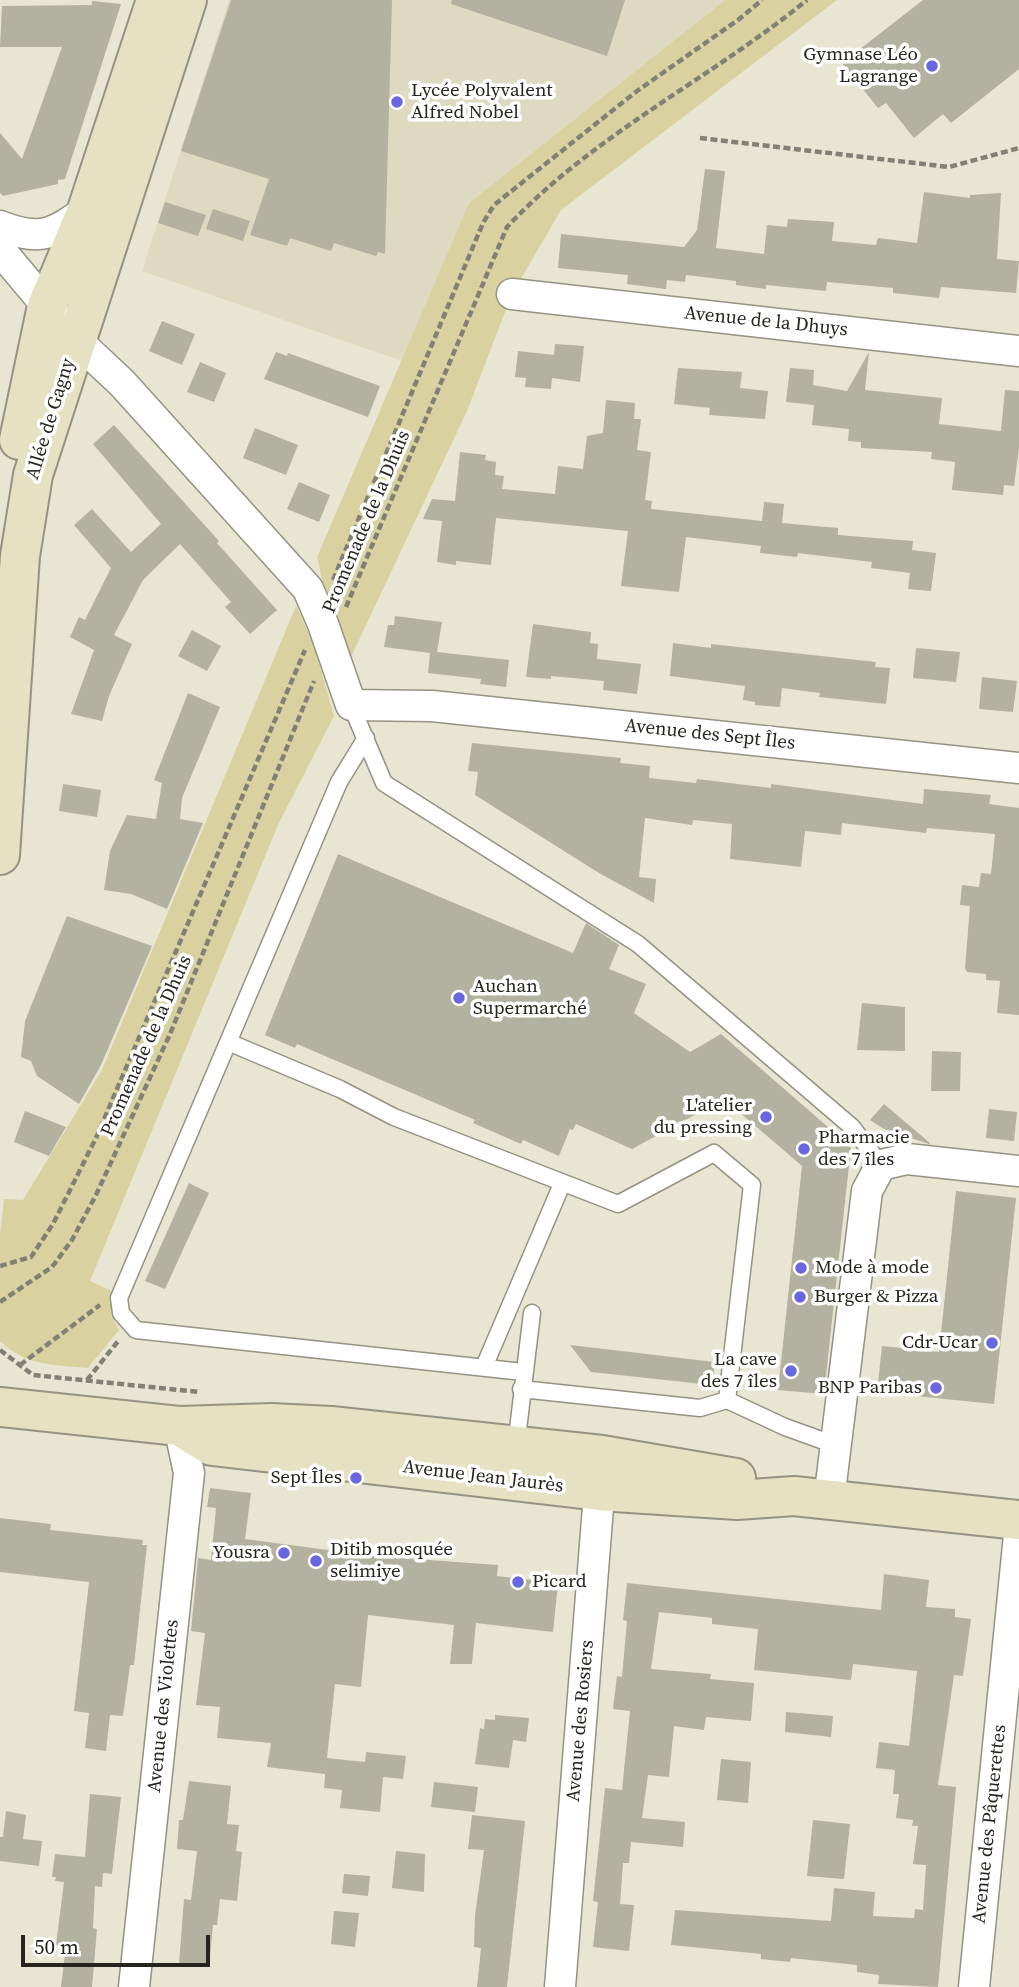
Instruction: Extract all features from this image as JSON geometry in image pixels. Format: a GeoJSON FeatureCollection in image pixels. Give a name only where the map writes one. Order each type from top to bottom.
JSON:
{"type":"FeatureCollection","features":[{"type":"Feature","properties":{"kind":"main road","name":"Allée de Gagny"},"geometry":{"type":"LineString","coordinates":[[0,552],[14,457],[31,393],[47,306],[87,210],[156,0]]}},
{"type":"Feature","properties":{"kind":"main road","name":"Allée de Gagny"},"geometry":{"type":"LineString","coordinates":[[0,855],[20,556],[41,442],[187,0]]}},
{"type":"Feature","properties":{"kind":"main road","name":"Avenue Jean Jaurès"},"geometry":{"type":"LineString","coordinates":[[0,1407],[179,1426],[272,1423],[319,1426],[516,1447],[601,1473]]}},
{"type":"Feature","properties":{"kind":"main road","name":"Avenue Jean Jaurès"},"geometry":{"type":"LineString","coordinates":[[179,1426],[212,1446],[386,1466],[737,1479],[812,1498],[1019,1520]]}},
{"type":"Feature","properties":{"kind":"street"},"geometry":{"type":"LineString","coordinates":[[0,226],[24,236],[45,234],[59,230],[87,210]]}},
{"type":"Feature","properties":{"kind":"street"},"geometry":{"type":"LineString","coordinates":[[3,260],[75,339],[122,383],[307,589],[326,627],[351,705]]}},
{"type":"Feature","properties":{"kind":"street","name":"Avenue de la Dhuys"},"geometry":{"type":"LineString","coordinates":[[512,294],[1019,351]]}},
{"type":"Feature","properties":{"kind":"street","name":"Avenue des Sept Îles"},"geometry":{"type":"LineString","coordinates":[[351,705],[432,706],[1019,768]]}},
{"type":"Feature","properties":{"kind":"street"},"geometry":{"type":"LineString","coordinates":[[812,1498],[835,1445],[867,1191],[881,1165],[907,1159],[1019,1171]]}},
{"type":"Feature","properties":{"kind":"street","name":"Avenue des Violettes"},"geometry":{"type":"LineString","coordinates":[[134,1987],[189,1473],[179,1426]]}},
{"type":"Feature","properties":{"kind":"street","name":"Avenue des Rosiers"},"geometry":{"type":"LineString","coordinates":[[568,1986],[601,1473]]}},
{"type":"Feature","properties":{"kind":"street","name":"Avenue des Pâquerettes"},"geometry":{"type":"LineString","coordinates":[[974,1987],[1019,1535]]}},
{"type":"Feature","properties":{"kind":"lane"},"geometry":{"type":"LineString","coordinates":[[351,705],[384,783],[638,944],[852,1127],[881,1165]]}},
{"type":"Feature","properties":{"kind":"lane"},"geometry":{"type":"LineString","coordinates":[[366,738],[339,782],[228,1042],[119,1298],[121,1313],[136,1331],[484,1367],[522,1380],[700,1408],[727,1400],[785,1427],[835,1445]]}},
{"type":"Feature","properties":{"kind":"lane"},"geometry":{"type":"LineString","coordinates":[[228,1042],[340,1089],[394,1116],[618,1204],[714,1153],[752,1185],[727,1400]]}},
{"type":"Feature","properties":{"kind":"lane"},"geometry":{"type":"LineString","coordinates":[[484,1367],[506,1310],[533,1255],[562,1184]]}},
{"type":"Feature","properties":{"kind":"lane"},"geometry":{"type":"LineString","coordinates":[[386,1466],[426,1457],[506,1464],[516,1447],[532,1313]]}},
{"type":"Feature","properties":{"kind":"path","name":"Promenade de la Dhuis"},"geometry":{"type":"LineString","coordinates":[[0,1266],[31,1257],[53,1224],[143,1031],[311,636],[326,627],[507,227],[529,204],[650,110],[765,34],[807,0]]}},
{"type":"Feature","properties":{"kind":"path"},"geometry":{"type":"LineString","coordinates":[[700,138],[949,167],[1019,148]]}},
{"type":"Feature","properties":{"kind":"path","name":"Promenade de la Dhuis"},"geometry":{"type":"LineString","coordinates":[[0,1302],[52,1267],[72,1240],[96,1195],[170,1034],[314,680]]}},
{"type":"Feature","properties":{"kind":"path"},"geometry":{"type":"LineString","coordinates":[[20,1365],[112,1296],[119,1298]]}},
{"type":"Feature","properties":{"kind":"path"},"geometry":{"type":"LineString","coordinates":[[86,1380],[130,1326]]}},
{"type":"Feature","properties":{"kind":"shaded area","name":"Lycée Polyvalent Alfred Nobel"},"geometry":{"type":"Polygon","coordinates":[[[229,0],[725,0],[469,203],[402,361],[142,271],[229,0]]]}},
{"type":"Feature","properties":{"kind":"shaded area"},"geometry":{"type":"Polygon","coordinates":[[[725,0],[837,0],[561,210],[512,294],[467,411],[351,657],[326,598],[317,557],[469,203],[725,0]]]}},
{"type":"Feature","properties":{"kind":"shaded area"},"geometry":{"type":"Polygon","coordinates":[[[296,606],[313,642],[334,716],[278,825],[90,1281],[112,1291],[111,1315],[119,1330],[88,1368],[30,1360],[0,1341],[0,1235],[4,1199],[23,1200],[102,1070],[296,606]]]}},
{"type":"Feature","properties":{"kind":"building"},"geometry":{"type":"Polygon","coordinates":[[[231,0],[392,0],[385,254],[378,252],[376,256],[334,243],[331,251],[290,238],[287,246],[250,235],[269,179],[181,151],[231,0]]]}},
{"type":"Feature","properties":{"kind":"building"},"geometry":{"type":"Polygon","coordinates":[[[452,0],[625,0],[607,56],[451,4],[452,0]]]}},
{"type":"Feature","properties":{"kind":"building","name":"Gymnase Léo Lagrange"},"geometry":{"type":"Polygon","coordinates":[[[923,0],[1019,0],[1019,69],[951,123],[943,114],[914,138],[886,103],[878,108],[842,63],[923,0]]]}},
{"type":"Feature","properties":{"kind":"building"},"geometry":{"type":"Polygon","coordinates":[[[92,1],[121,4],[65,179],[58,180],[58,184],[3,196],[0,193],[0,133],[22,159],[62,47],[0,47],[2,6],[92,5],[92,1]]]}},
{"type":"Feature","properties":{"kind":"building"},"geometry":{"type":"Polygon","coordinates":[[[705,169],[725,171],[716,248],[764,254],[767,225],[787,227],[788,219],[834,222],[832,241],[876,245],[878,238],[917,243],[924,192],[970,198],[970,195],[1001,193],[997,259],[1019,261],[1016,293],[941,287],[939,298],[893,293],[893,288],[827,282],[826,291],[766,285],[766,289],[736,285],[736,281],[686,275],[685,282],[667,280],[666,289],[627,284],[628,275],[558,268],[561,234],[684,247],[697,230],[705,169]]]}},
{"type":"Feature","properties":{"kind":"building"},"geometry":{"type":"Polygon","coordinates":[[[165,202],[206,215],[198,236],[158,223],[165,202]]]}},
{"type":"Feature","properties":{"kind":"building"},"geometry":{"type":"Polygon","coordinates":[[[213,209],[250,221],[243,241],[206,229],[213,209]]]}},
{"type":"Feature","properties":{"kind":"building"},"geometry":{"type":"Polygon","coordinates":[[[162,321],[195,334],[182,365],[149,351],[162,321]]]}},
{"type":"Feature","properties":{"kind":"building"},"geometry":{"type":"Polygon","coordinates":[[[555,344],[584,346],[580,382],[552,378],[551,389],[525,387],[526,378],[515,377],[518,351],[554,355],[555,344]]]}},
{"type":"Feature","properties":{"kind":"building"},"geometry":{"type":"Polygon","coordinates":[[[276,352],[287,356],[288,353],[380,386],[368,417],[264,379],[276,352]]]}},
{"type":"Feature","properties":{"kind":"building"},"geometry":{"type":"Polygon","coordinates":[[[869,352],[865,390],[942,398],[939,424],[1001,431],[1005,390],[1019,391],[1019,448],[1014,486],[1004,485],[1003,495],[952,490],[955,462],[931,459],[932,452],[861,448],[861,442],[848,441],[849,429],[812,425],[814,405],[786,402],[790,368],[814,370],[813,385],[847,391],[869,352]]]}},
{"type":"Feature","properties":{"kind":"building"},"geometry":{"type":"Polygon","coordinates":[[[200,362],[226,373],[214,402],[187,392],[200,362]]]}},
{"type":"Feature","properties":{"kind":"building"},"geometry":{"type":"Polygon","coordinates":[[[678,368],[742,372],[740,388],[768,391],[765,419],[709,415],[710,408],[674,404],[678,368]]]}},
{"type":"Feature","properties":{"kind":"building"},"geometry":{"type":"Polygon","coordinates":[[[606,400],[635,403],[634,419],[641,419],[637,450],[651,452],[645,500],[652,501],[651,509],[762,521],[764,502],[784,504],[782,523],[838,528],[838,535],[913,541],[912,550],[936,553],[931,591],[908,589],[910,573],[871,568],[872,562],[798,553],[797,557],[760,553],[761,546],[686,537],[679,592],[621,586],[628,531],[496,518],[491,565],[437,562],[442,521],[423,519],[432,499],[455,501],[460,452],[486,455],[485,460],[496,462],[495,475],[504,476],[502,489],[555,494],[558,466],[583,469],[587,436],[603,433],[606,400]]]}},
{"type":"Feature","properties":{"kind":"building"},"geometry":{"type":"Polygon","coordinates":[[[114,425],[277,610],[250,634],[225,607],[231,602],[180,544],[143,580],[114,635],[132,644],[109,696],[102,721],[71,714],[94,650],[70,637],[79,617],[85,620],[111,568],[74,525],[92,509],[131,552],[161,524],[93,444],[114,425]]]}},
{"type":"Feature","properties":{"kind":"building"},"geometry":{"type":"Polygon","coordinates":[[[255,428],[298,445],[286,475],[243,458],[255,428]]]}},
{"type":"Feature","properties":{"kind":"building"},"geometry":{"type":"Polygon","coordinates":[[[299,482],[330,495],[319,522],[287,509],[299,482]]]}},
{"type":"Feature","properties":{"kind":"building"},"geometry":{"type":"Polygon","coordinates":[[[395,616],[442,622],[437,652],[509,660],[506,687],[480,684],[481,679],[428,673],[430,653],[384,647],[388,625],[394,625],[395,616]]]}},
{"type":"Feature","properties":{"kind":"building"},"geometry":{"type":"Polygon","coordinates":[[[533,624],[591,632],[590,643],[598,644],[597,659],[641,664],[637,694],[603,690],[604,681],[551,676],[551,679],[526,677],[533,624]]]}},
{"type":"Feature","properties":{"kind":"building"},"geometry":{"type":"Polygon","coordinates":[[[192,630],[221,646],[207,671],[178,656],[192,630]]]}},
{"type":"Feature","properties":{"kind":"building"},"geometry":{"type":"Polygon","coordinates":[[[673,643],[711,648],[711,644],[876,662],[875,667],[890,668],[886,704],[819,697],[820,693],[782,688],[780,707],[755,705],[755,702],[743,700],[745,686],[670,676],[673,643]]]}},
{"type":"Feature","properties":{"kind":"building"},"geometry":{"type":"Polygon","coordinates":[[[916,648],[960,652],[956,682],[913,678],[916,648]]]}},
{"type":"Feature","properties":{"kind":"building"},"geometry":{"type":"Polygon","coordinates":[[[982,677],[1017,681],[1013,712],[979,709],[982,677]]]}},
{"type":"Feature","properties":{"kind":"building"},"geometry":{"type":"Polygon","coordinates":[[[188,693],[220,707],[182,798],[180,819],[203,823],[167,909],[131,894],[104,890],[110,851],[127,815],[156,819],[162,783],[154,780],[188,693]]]}},
{"type":"Feature","properties":{"kind":"building"},"geometry":{"type":"Polygon","coordinates":[[[472,743],[621,758],[620,763],[650,766],[649,778],[696,783],[697,779],[771,788],[771,784],[923,804],[924,789],[991,795],[989,804],[1019,808],[1019,1015],[997,1013],[1000,981],[986,980],[986,974],[967,972],[965,968],[970,906],[960,905],[962,885],[979,887],[981,873],[991,874],[995,834],[927,828],[926,833],[842,823],[841,835],[805,831],[801,867],[730,859],[732,824],[693,820],[692,825],[645,818],[639,877],[656,879],[654,903],[599,873],[475,795],[478,772],[468,771],[472,743]]]}},
{"type":"Feature","properties":{"kind":"building"},"geometry":{"type":"Polygon","coordinates":[[[63,784],[101,790],[97,817],[59,811],[63,784]]]}},
{"type":"Feature","properties":{"kind":"building","name":"Auchan Supermarché"},"geometry":{"type":"Polygon","coordinates":[[[338,854],[573,953],[586,923],[619,945],[609,969],[646,984],[634,1013],[690,1052],[721,1034],[851,1147],[824,1394],[778,1390],[802,1166],[724,1099],[632,1149],[576,1124],[573,1130],[570,1129],[559,1156],[523,1140],[521,1144],[473,1123],[475,1120],[297,1044],[295,1048],[265,1035],[338,854]]]}},
{"type":"Feature","properties":{"kind":"building"},"geometry":{"type":"Polygon","coordinates":[[[67,916],[152,946],[101,1065],[79,1104],[37,1076],[31,1061],[21,1057],[25,1021],[67,916]]]}},
{"type":"Feature","properties":{"kind":"building"},"geometry":{"type":"Polygon","coordinates":[[[862,1003],[905,1007],[905,1051],[857,1050],[862,1003]]]}},
{"type":"Feature","properties":{"kind":"building"},"geometry":{"type":"Polygon","coordinates":[[[932,1051],[961,1052],[960,1091],[931,1091],[932,1051]]]}},
{"type":"Feature","properties":{"kind":"building"},"geometry":{"type":"Polygon","coordinates":[[[884,1104],[930,1143],[884,1129],[870,1120],[884,1104]]]}},
{"type":"Feature","properties":{"kind":"building"},"geometry":{"type":"Polygon","coordinates":[[[989,1109],[1017,1112],[1014,1141],[986,1138],[989,1109]]]}},
{"type":"Feature","properties":{"kind":"building"},"geometry":{"type":"Polygon","coordinates":[[[25,1111],[66,1127],[49,1156],[14,1142],[25,1111]]]}},
{"type":"Feature","properties":{"kind":"building"},"geometry":{"type":"Polygon","coordinates":[[[189,1183],[209,1193],[165,1289],[145,1281],[189,1183]]]}},
{"type":"Feature","properties":{"kind":"building"},"geometry":{"type":"Polygon","coordinates":[[[956,1191],[1016,1198],[994,1404],[877,1392],[882,1346],[939,1352],[956,1191]]]}},
{"type":"Feature","properties":{"kind":"building"},"geometry":{"type":"Polygon","coordinates":[[[570,1345],[715,1362],[712,1385],[591,1372],[570,1345]]]}},
{"type":"Feature","properties":{"kind":"building"},"geometry":{"type":"Polygon","coordinates":[[[210,1488],[251,1493],[245,1539],[373,1556],[498,1565],[497,1576],[558,1583],[553,1632],[476,1623],[472,1664],[450,1664],[454,1625],[368,1615],[361,1687],[335,1684],[327,1758],[365,1762],[366,1752],[406,1756],[403,1779],[383,1777],[380,1812],[340,1808],[342,1790],[324,1788],[326,1764],[325,1774],[267,1767],[271,1743],[217,1738],[220,1707],[196,1705],[205,1633],[191,1631],[198,1558],[211,1560],[216,1508],[207,1507],[210,1488]]]}},
{"type":"Feature","properties":{"kind":"building"},"geometry":{"type":"Polygon","coordinates":[[[0,1518],[51,1524],[50,1530],[143,1540],[142,1545],[147,1545],[134,1665],[130,1665],[123,1716],[110,1715],[106,1751],[85,1748],[89,1713],[74,1711],[89,1582],[0,1572],[0,1518]]]}},
{"type":"Feature","properties":{"kind":"building"},"geometry":{"type":"Polygon","coordinates":[[[884,1574],[929,1580],[926,1607],[955,1609],[955,1617],[971,1619],[963,1676],[954,1675],[938,1785],[956,1787],[938,1987],[878,1984],[879,1975],[857,1972],[857,1965],[791,1958],[790,1962],[761,1959],[761,1954],[671,1945],[675,1910],[831,1921],[834,1888],[875,1892],[873,1916],[914,1918],[915,1909],[923,1910],[926,1865],[913,1864],[918,1826],[912,1826],[913,1820],[896,1818],[899,1794],[893,1794],[895,1770],[876,1768],[879,1742],[909,1746],[917,1671],[853,1664],[851,1680],[754,1670],[758,1629],[712,1624],[712,1618],[659,1612],[651,1669],[711,1674],[710,1679],[754,1683],[751,1721],[706,1717],[704,1730],[674,1726],[669,1777],[648,1775],[642,1818],[685,1822],[683,1847],[631,1842],[629,1863],[623,1863],[620,1904],[634,1905],[629,1951],[593,1947],[598,1902],[593,1901],[605,1788],[622,1790],[630,1711],[613,1709],[617,1676],[622,1677],[627,1583],[881,1610],[884,1574]]]}},
{"type":"Feature","properties":{"kind":"building"},"geometry":{"type":"Polygon","coordinates":[[[786,1712],[833,1716],[831,1737],[785,1732],[786,1712]]]}},
{"type":"Feature","properties":{"kind":"building"},"geometry":{"type":"Polygon","coordinates":[[[495,1715],[529,1718],[526,1742],[513,1740],[509,1768],[475,1764],[480,1728],[484,1729],[485,1719],[495,1720],[495,1715]]]}},
{"type":"Feature","properties":{"kind":"building"},"geometry":{"type":"Polygon","coordinates":[[[721,1759],[751,1762],[748,1803],[717,1800],[721,1759]]]}},
{"type":"Feature","properties":{"kind":"building"},"geometry":{"type":"Polygon","coordinates":[[[189,1781],[231,1786],[227,1824],[239,1825],[236,1851],[242,1852],[237,1901],[220,1899],[217,1925],[213,1925],[209,1967],[179,1964],[184,1899],[191,1900],[197,1851],[177,1849],[179,1820],[183,1820],[189,1781]]]}},
{"type":"Feature","properties":{"kind":"building"},"geometry":{"type":"Polygon","coordinates":[[[434,1782],[478,1787],[475,1812],[431,1807],[434,1782]]]}},
{"type":"Feature","properties":{"kind":"building"},"geometry":{"type":"Polygon","coordinates":[[[90,1794],[121,1797],[112,1874],[103,1873],[102,1887],[95,1886],[93,1928],[97,1929],[92,1987],[61,1987],[66,1946],[56,1945],[64,1882],[55,1881],[56,1877],[52,1877],[55,1854],[85,1857],[90,1794]]]}},
{"type":"Feature","properties":{"kind":"building"},"geometry":{"type":"Polygon","coordinates":[[[6,1811],[26,1815],[23,1839],[42,1841],[39,1866],[0,1861],[0,1837],[3,1837],[6,1811]]]}},
{"type":"Feature","properties":{"kind":"building"},"geometry":{"type":"Polygon","coordinates":[[[472,1815],[525,1821],[507,1987],[477,1987],[481,1948],[474,1947],[475,1916],[484,1850],[468,1849],[472,1815]]]}},
{"type":"Feature","properties":{"kind":"building"},"geometry":{"type":"Polygon","coordinates":[[[813,1820],[850,1824],[844,1879],[807,1876],[813,1820]]]}},
{"type":"Feature","properties":{"kind":"building"},"geometry":{"type":"Polygon","coordinates":[[[396,1851],[425,1854],[424,1892],[392,1888],[396,1851]]]}},
{"type":"Feature","properties":{"kind":"building"},"geometry":{"type":"Polygon","coordinates":[[[344,1874],[370,1876],[368,1896],[342,1893],[344,1874]]]}},
{"type":"Feature","properties":{"kind":"building"},"geometry":{"type":"Polygon","coordinates":[[[334,1911],[359,1913],[355,1947],[331,1944],[334,1911]]]}},
{"type":"Feature","properties":{"kind":"place","name":"Gymnase Léo Lagrange"},"geometry":{"type":"Point","coordinates":[932,66]}},
{"type":"Feature","properties":{"kind":"place","name":"Lycée Polyvalent Alfred Nobel"},"geometry":{"type":"Point","coordinates":[397,102]}},
{"type":"Feature","properties":{"kind":"place","name":"Auchan Supermarché"},"geometry":{"type":"Point","coordinates":[459,998]}},
{"type":"Feature","properties":{"kind":"place","name":"L'atelier du pressing"},"geometry":{"type":"Point","coordinates":[766,1117]}},
{"type":"Feature","properties":{"kind":"place","name":"Pharmacie des 7 îles"},"geometry":{"type":"Point","coordinates":[804,1149]}},
{"type":"Feature","properties":{"kind":"place","name":"Mode à mode"},"geometry":{"type":"Point","coordinates":[801,1268]}},
{"type":"Feature","properties":{"kind":"place","name":"Burger & Pizza"},"geometry":{"type":"Point","coordinates":[800,1297]}},
{"type":"Feature","properties":{"kind":"place","name":"Cdr-Ucar"},"geometry":{"type":"Point","coordinates":[992,1343]}},
{"type":"Feature","properties":{"kind":"place","name":"La cave des 7 îles"},"geometry":{"type":"Point","coordinates":[791,1371]}},
{"type":"Feature","properties":{"kind":"place","name":"BNP Paribas"},"geometry":{"type":"Point","coordinates":[936,1388]}},
{"type":"Feature","properties":{"kind":"place","name":"Sept Îles"},"geometry":{"type":"Point","coordinates":[356,1478]}},
{"type":"Feature","properties":{"kind":"place","name":"Yousra"},"geometry":{"type":"Point","coordinates":[284,1553]}},
{"type":"Feature","properties":{"kind":"place","name":"Ditib mosquée selimiye"},"geometry":{"type":"Point","coordinates":[316,1561]}},
{"type":"Feature","properties":{"kind":"place","name":"Picard"},"geometry":{"type":"Point","coordinates":[518,1582]}}]}
